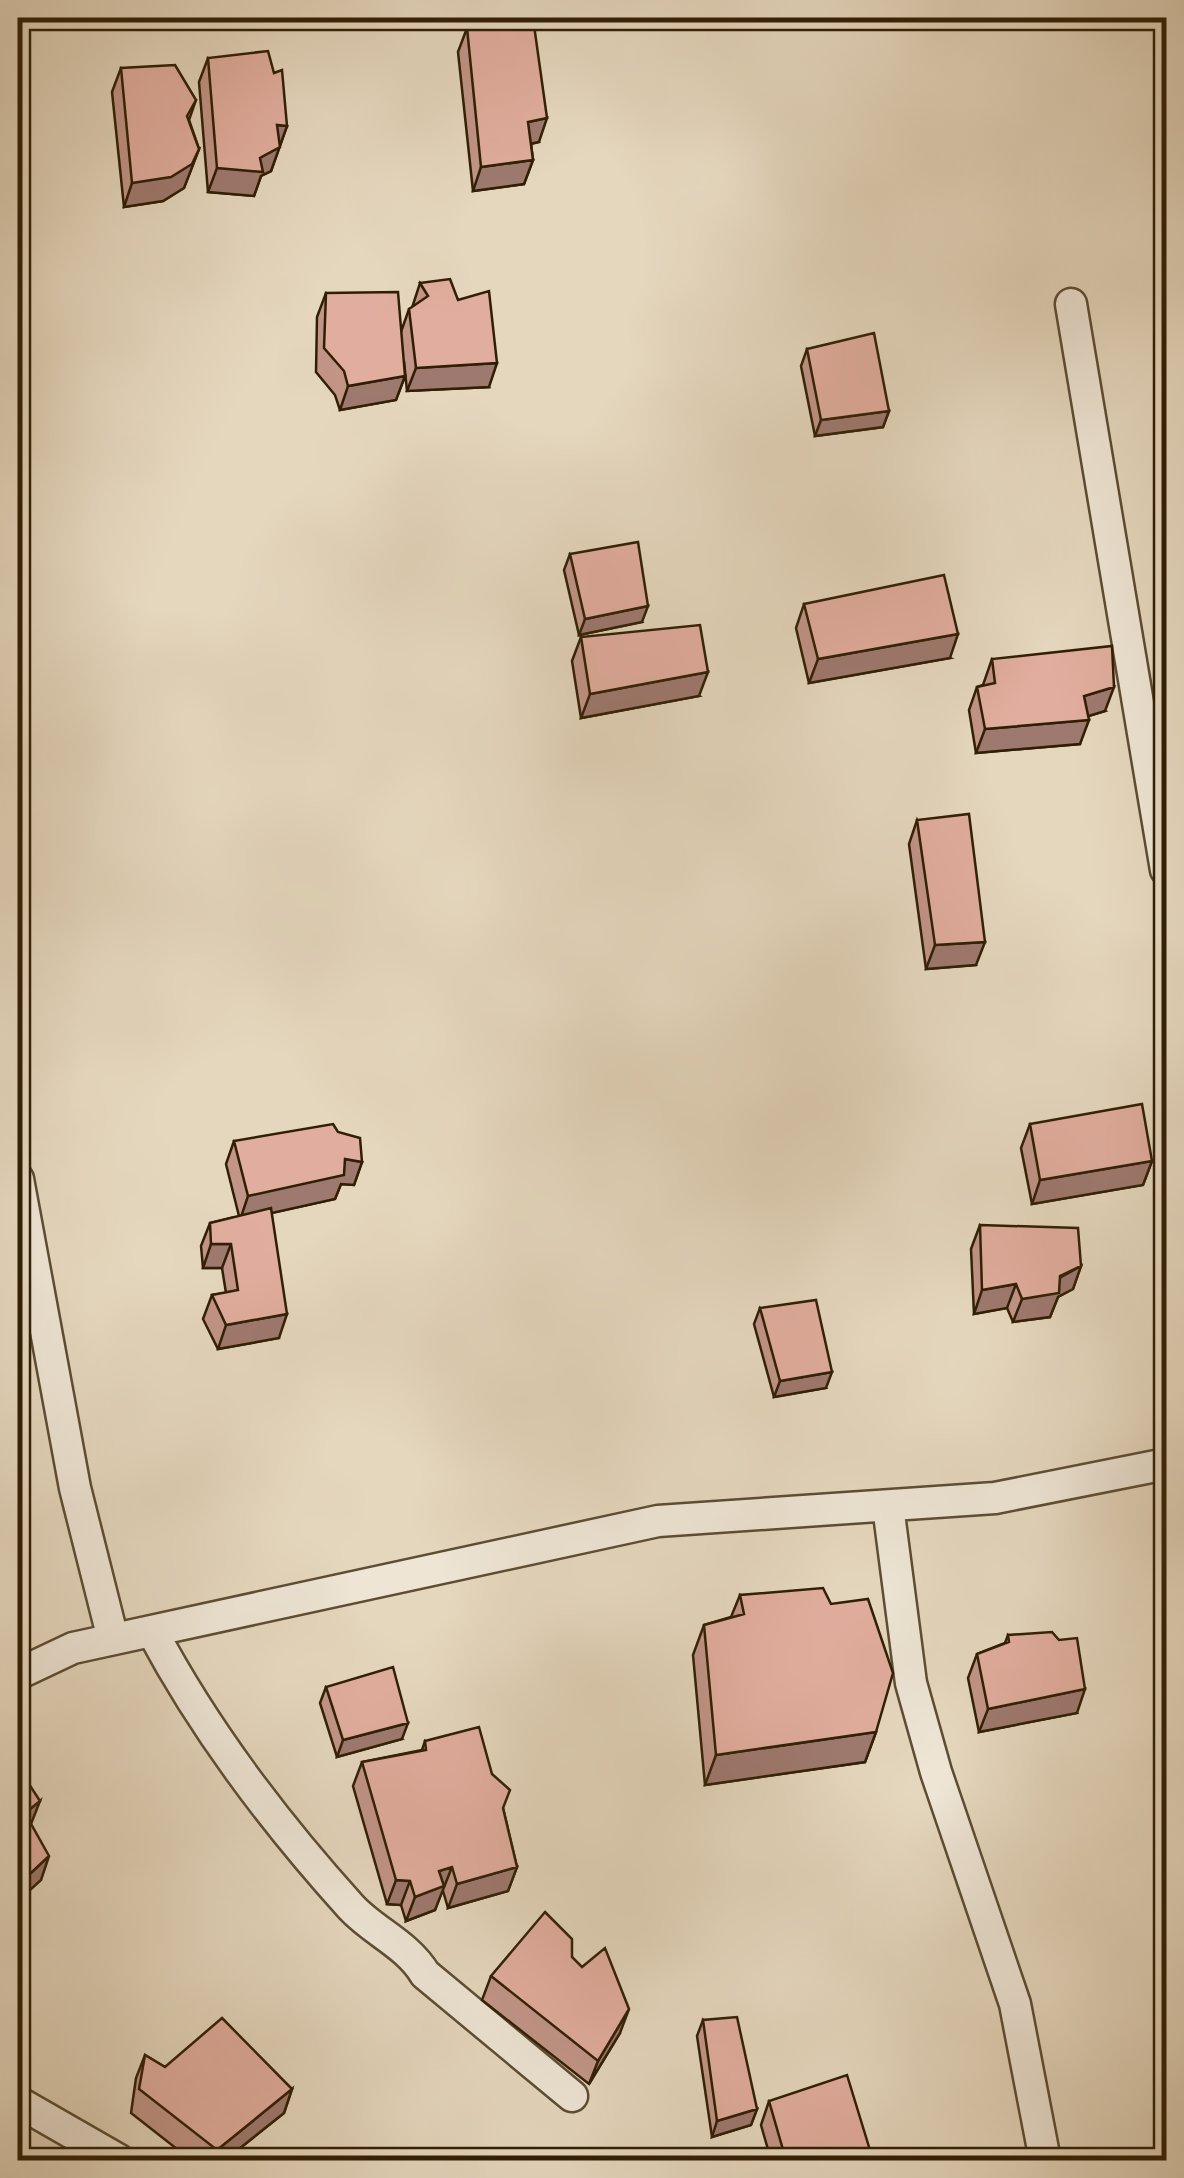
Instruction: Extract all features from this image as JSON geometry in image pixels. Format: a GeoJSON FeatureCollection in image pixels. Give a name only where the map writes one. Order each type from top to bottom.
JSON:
{"type":"FeatureCollection","features":[{"type":"Feature","properties":{"kind":"street"},"geometry":{"type":"LineString","coordinates":[[1070,304],[1166,870]]}},
{"type":"Feature","properties":{"kind":"street"},"geometry":{"type":"LineString","coordinates":[[18,1179],[68,1452],[113,1639]]}},
{"type":"Feature","properties":{"kind":"street"},"geometry":{"type":"LineString","coordinates":[[18,1674],[74,1648],[658,1522],[995,1498],[1166,1464]]}},
{"type":"Feature","properties":{"kind":"street"},"geometry":{"type":"LineString","coordinates":[[888,1506],[911,1683],[936,1772],[1015,2004],[1044,2160]]}},
{"type":"Feature","properties":{"kind":"street"},"geometry":{"type":"LineString","coordinates":[[152,1631],[178,1681],[249,1780],[354,1910],[415,1957],[425,1974],[572,2096]]}},
{"type":"Feature","properties":{"kind":"street"},"geometry":{"type":"LineString","coordinates":[[18,2102],[119,2160]]}},
{"type":"Feature","properties":{"kind":"building"},"geometry":{"type":"Polygon","coordinates":[[[533,18],[547,118],[528,122],[533,160],[481,167],[467,28],[533,18]]]}},
{"type":"Feature","properties":{"kind":"building"},"geometry":{"type":"Polygon","coordinates":[[[268,51],[274,73],[282,70],[287,126],[277,125],[280,147],[260,158],[263,172],[217,168],[208,58],[268,51]]]}},
{"type":"Feature","properties":{"kind":"building"},"geometry":{"type":"Polygon","coordinates":[[[175,65],[196,100],[187,116],[199,149],[192,164],[171,177],[132,183],[121,68],[175,65]]]}},
{"type":"Feature","properties":{"kind":"building"},"geometry":{"type":"Polygon","coordinates":[[[450,279],[458,300],[489,291],[497,363],[416,368],[409,309],[428,296],[420,283],[450,279]]]}},
{"type":"Feature","properties":{"kind":"building"},"geometry":{"type":"Polygon","coordinates":[[[398,292],[405,376],[348,386],[344,371],[324,348],[326,293],[398,292]]]}},
{"type":"Feature","properties":{"kind":"building"},"geometry":{"type":"Polygon","coordinates":[[[874,333],[889,411],[821,420],[807,349],[874,333]]]}},
{"type":"Feature","properties":{"kind":"building"},"geometry":{"type":"Polygon","coordinates":[[[638,542],[648,606],[585,619],[570,554],[638,542]]]}},
{"type":"Feature","properties":{"kind":"building"},"geometry":{"type":"Polygon","coordinates":[[[944,575],[958,634],[818,659],[804,604],[944,575]]]}},
{"type":"Feature","properties":{"kind":"building"},"geometry":{"type":"Polygon","coordinates":[[[700,625],[708,672],[590,694],[581,637],[700,625]]]}},
{"type":"Feature","properties":{"kind":"building"},"geometry":{"type":"Polygon","coordinates":[[[1112,646],[1114,687],[1084,696],[1089,720],[985,729],[977,687],[995,683],[992,659],[1112,646]]]}},
{"type":"Feature","properties":{"kind":"building"},"geometry":{"type":"Polygon","coordinates":[[[969,814],[985,942],[935,945],[917,820],[969,814]]]}},
{"type":"Feature","properties":{"kind":"building"},"geometry":{"type":"Polygon","coordinates":[[[1142,1104],[1152,1161],[1040,1180],[1030,1124],[1142,1104]]]}},
{"type":"Feature","properties":{"kind":"building"},"geometry":{"type":"Polygon","coordinates":[[[333,1124],[338,1132],[360,1138],[362,1162],[345,1159],[344,1175],[248,1196],[234,1141],[333,1124]]]}},
{"type":"Feature","properties":{"kind":"building"},"geometry":{"type":"Polygon","coordinates":[[[271,1208],[287,1314],[226,1325],[212,1295],[238,1290],[231,1244],[211,1244],[210,1223],[271,1208]]]}},
{"type":"Feature","properties":{"kind":"building"},"geometry":{"type":"Polygon","coordinates":[[[980,1225],[1078,1228],[1081,1266],[1060,1276],[1059,1293],[1022,1299],[1016,1284],[982,1290],[980,1225]]]}},
{"type":"Feature","properties":{"kind":"building"},"geometry":{"type":"Polygon","coordinates":[[[816,1300],[832,1372],[780,1381],[760,1308],[816,1300]]]}},
{"type":"Feature","properties":{"kind":"building"},"geometry":{"type":"Polygon","coordinates":[[[823,1588],[831,1604],[868,1599],[893,1673],[876,1732],[716,1755],[704,1625],[744,1614],[740,1595],[823,1588]]]}},
{"type":"Feature","properties":{"kind":"building"},"geometry":{"type":"Polygon","coordinates":[[[1052,1632],[1059,1640],[1077,1638],[1085,1689],[988,1709],[977,1654],[1009,1642],[1008,1635],[1052,1632]]]}},
{"type":"Feature","properties":{"kind":"building"},"geometry":{"type":"Polygon","coordinates":[[[393,1667],[408,1723],[343,1740],[326,1687],[393,1667]]]}},
{"type":"Feature","properties":{"kind":"building"},"geometry":{"type":"Polygon","coordinates":[[[479,1727],[492,1774],[510,1790],[503,1808],[517,1867],[457,1884],[452,1867],[439,1871],[444,1886],[415,1897],[410,1881],[396,1880],[362,1762],[426,1750],[425,1741],[479,1727]]]}},
{"type":"Feature","properties":{"kind":"building"},"geometry":{"type":"Polygon","coordinates":[[[18,1767],[40,1801],[25,1813],[49,1856],[18,1885],[18,1767]]]}},
{"type":"Feature","properties":{"kind":"building"},"geometry":{"type":"Polygon","coordinates":[[[545,1912],[572,1939],[572,1957],[582,1967],[605,1948],[629,2009],[598,2061],[491,1976],[545,1912]]]}},
{"type":"Feature","properties":{"kind":"building"},"geometry":{"type":"Polygon","coordinates":[[[737,2017],[757,2109],[717,2121],[703,2020],[737,2017]]]}},
{"type":"Feature","properties":{"kind":"building"},"geometry":{"type":"Polygon","coordinates":[[[222,2018],[292,2089],[217,2150],[139,2089],[145,2055],[165,2067],[222,2018]]]}},
{"type":"Feature","properties":{"kind":"building"},"geometry":{"type":"Polygon","coordinates":[[[847,2075],[873,2160],[786,2160],[769,2101],[847,2075]]]}}]}
